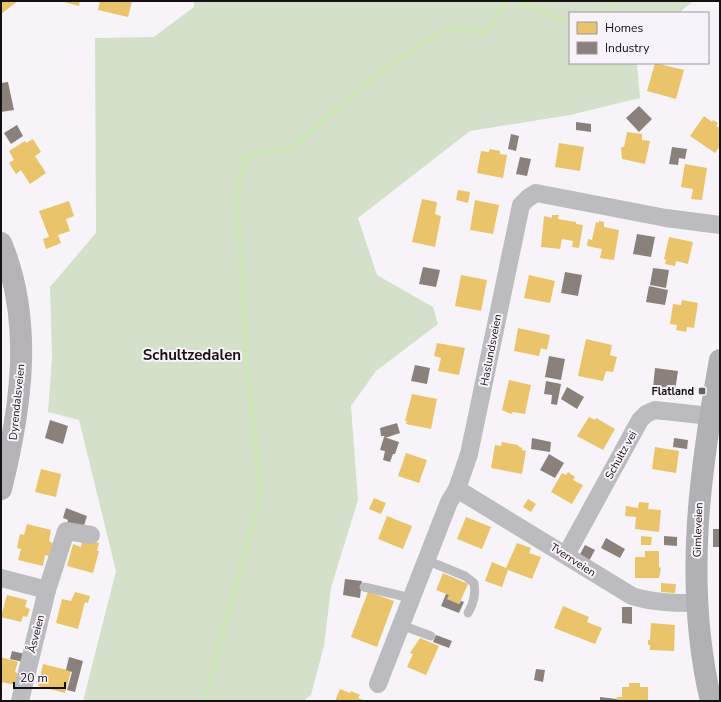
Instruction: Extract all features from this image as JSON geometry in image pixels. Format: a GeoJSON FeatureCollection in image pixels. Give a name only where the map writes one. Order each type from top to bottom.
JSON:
{"type":"FeatureCollection","features":[{"type":"Feature","properties":{"kind":"main road","name":"Dyrendalsveien"},"geometry":{"type":"LineString","coordinates":[[1,243],[16,292],[22,335],[20,388],[15,448],[1,490]]}},
{"type":"Feature","properties":{"kind":"street","name":"Haslundsveien"},"geometry":{"type":"LineString","coordinates":[[378,684],[449,502],[457,489],[470,448],[521,205],[528,198],[536,194],[666,218],[720,225]]}},
{"type":"Feature","properties":{"kind":"street","name":"Gimleveien"},"geometry":{"type":"LineString","coordinates":[[711,701],[701,651],[696,554],[698,504],[710,416],[720,360]]}},
{"type":"Feature","properties":{"kind":"street","name":"Schultz vei"},"geometry":{"type":"LineString","coordinates":[[566,555],[640,420],[646,414],[655,410],[710,416]]}},
{"type":"Feature","properties":{"kind":"street","name":"Tverrveien"},"geometry":{"type":"LineString","coordinates":[[457,489],[632,596],[647,601],[698,603]]}},
{"type":"Feature","properties":{"kind":"street","name":"Åsveien"},"geometry":{"type":"LineString","coordinates":[[20,701],[47,590],[66,531],[90,535]]}},
{"type":"Feature","properties":{"kind":"street"},"geometry":{"type":"LineString","coordinates":[[1,578],[47,590]]}},
{"type":"Feature","properties":{"kind":"lane"},"geometry":{"type":"LineString","coordinates":[[426,560],[465,576],[474,583],[475,592],[473,605],[468,613]]}},
{"type":"Feature","properties":{"kind":"lane"},"geometry":{"type":"LineString","coordinates":[[364,587],[411,598]]}},
{"type":"Feature","properties":{"kind":"lane"},"geometry":{"type":"LineString","coordinates":[[401,625],[431,636]]}},
{"type":"Feature","properties":{"kind":"green space"},"geometry":{"type":"Polygon","coordinates":[[[194,1],[693,1],[680,12],[569,12],[569,64],[637,64],[640,98],[570,115],[470,131],[358,218],[377,275],[433,307],[438,324],[376,371],[351,406],[358,500],[331,588],[324,646],[311,695],[303,701],[83,701],[116,571],[79,420],[48,412],[52,357],[50,287],[96,233],[95,38],[154,37],[194,7],[194,1]]]}},
{"type":"Feature","properties":{"kind":"building: Homes"},"geometry":{"type":"Polygon","coordinates":[[[1,1],[18,1],[1,14],[1,1]]]}},
{"type":"Feature","properties":{"kind":"building: Homes"},"geometry":{"type":"Polygon","coordinates":[[[60,1],[80,1],[79,6],[60,1]]]}},
{"type":"Feature","properties":{"kind":"building: Homes"},"geometry":{"type":"Polygon","coordinates":[[[100,1],[132,1],[128,17],[98,10],[100,1]]]}},
{"type":"Feature","properties":{"kind":"building: Homes"},"geometry":{"type":"Polygon","coordinates":[[[655,64],[684,70],[676,99],[647,91],[655,64]]]}},
{"type":"Feature","properties":{"kind":"building: Homes"},"geometry":{"type":"Polygon","coordinates":[[[704,116],[712,122],[713,120],[718,123],[716,126],[720,128],[720,146],[715,153],[690,136],[704,116]]]}},
{"type":"Feature","properties":{"kind":"building: Homes"},"geometry":{"type":"Polygon","coordinates":[[[627,132],[642,134],[642,140],[650,141],[645,164],[622,159],[621,147],[624,147],[627,132]]]}},
{"type":"Feature","properties":{"kind":"building: Homes"},"geometry":{"type":"Polygon","coordinates":[[[33,139],[41,152],[35,156],[46,173],[30,184],[21,170],[16,174],[9,163],[14,160],[9,151],[25,141],[26,143],[33,139]]]}},
{"type":"Feature","properties":{"kind":"building: Homes"},"geometry":{"type":"Polygon","coordinates":[[[559,143],[584,147],[580,171],[555,167],[559,143]]]}},
{"type":"Feature","properties":{"kind":"building: Homes"},"geometry":{"type":"Polygon","coordinates":[[[490,149],[500,151],[500,154],[507,155],[503,178],[477,173],[481,151],[489,152],[490,149]]]}},
{"type":"Feature","properties":{"kind":"building: Homes"},"geometry":{"type":"Polygon","coordinates":[[[685,164],[707,168],[702,200],[691,199],[693,189],[681,187],[685,164]]]}},
{"type":"Feature","properties":{"kind":"building: Homes"},"geometry":{"type":"Polygon","coordinates":[[[458,190],[470,192],[468,203],[456,200],[458,190]]]}},
{"type":"Feature","properties":{"kind":"building: Homes"},"geometry":{"type":"Polygon","coordinates":[[[422,199],[437,202],[435,214],[441,216],[435,247],[412,242],[422,199]]]}},
{"type":"Feature","properties":{"kind":"building: Homes"},"geometry":{"type":"Polygon","coordinates":[[[475,200],[499,205],[493,234],[470,230],[475,200]]]}},
{"type":"Feature","properties":{"kind":"building: Homes"},"geometry":{"type":"Polygon","coordinates":[[[69,201],[74,216],[66,219],[70,231],[58,235],[61,243],[46,249],[43,239],[49,237],[39,211],[69,201]]]}},
{"type":"Feature","properties":{"kind":"building: Homes"},"geometry":{"type":"Polygon","coordinates":[[[552,215],[559,215],[558,219],[576,222],[576,224],[583,225],[579,248],[572,247],[573,241],[562,239],[560,249],[541,247],[544,216],[552,218],[552,215]]]}},
{"type":"Feature","properties":{"kind":"building: Homes"},"geometry":{"type":"Polygon","coordinates":[[[599,221],[604,222],[604,227],[619,230],[614,260],[600,258],[602,249],[587,246],[588,239],[592,240],[596,222],[599,223],[599,221]]]}},
{"type":"Feature","properties":{"kind":"building: Homes"},"geometry":{"type":"Polygon","coordinates":[[[669,237],[693,242],[688,264],[676,261],[675,266],[665,264],[666,260],[664,259],[669,237]]]}},
{"type":"Feature","properties":{"kind":"building: Homes"},"geometry":{"type":"Polygon","coordinates":[[[461,275],[487,280],[481,311],[455,306],[461,275]]]}},
{"type":"Feature","properties":{"kind":"building: Homes"},"geometry":{"type":"Polygon","coordinates":[[[529,275],[555,281],[550,303],[524,298],[529,275]]]}},
{"type":"Feature","properties":{"kind":"building: Homes"},"geometry":{"type":"Polygon","coordinates":[[[682,300],[698,303],[694,328],[687,327],[686,332],[676,330],[677,325],[670,324],[673,304],[681,305],[682,300]]]}},
{"type":"Feature","properties":{"kind":"building: Homes"},"geometry":{"type":"Polygon","coordinates":[[[518,328],[550,335],[547,350],[541,348],[539,356],[514,351],[518,328]]]}},
{"type":"Feature","properties":{"kind":"building: Homes"},"geometry":{"type":"Polygon","coordinates":[[[586,339],[612,345],[610,355],[617,357],[613,372],[606,371],[603,381],[578,376],[586,339]]]}},
{"type":"Feature","properties":{"kind":"building: Homes"},"geometry":{"type":"Polygon","coordinates":[[[437,343],[465,348],[459,375],[438,371],[441,358],[434,356],[437,343]]]}},
{"type":"Feature","properties":{"kind":"building: Homes"},"geometry":{"type":"Polygon","coordinates":[[[509,380],[531,385],[525,414],[513,412],[511,414],[502,410],[509,380]]]}},
{"type":"Feature","properties":{"kind":"building: Homes"},"geometry":{"type":"Polygon","coordinates":[[[412,394],[437,399],[431,429],[406,424],[407,421],[405,421],[412,394]]]}},
{"type":"Feature","properties":{"kind":"building: Homes"},"geometry":{"type":"Polygon","coordinates":[[[589,417],[595,420],[596,418],[615,429],[603,450],[577,436],[589,417]]]}},
{"type":"Feature","properties":{"kind":"building: Homes"},"geometry":{"type":"Polygon","coordinates":[[[502,442],[518,445],[522,448],[522,450],[526,451],[522,474],[491,468],[495,445],[501,446],[502,442]]]}},
{"type":"Feature","properties":{"kind":"building: Homes"},"geometry":{"type":"Polygon","coordinates":[[[655,447],[679,451],[676,473],[652,469],[655,447]]]}},
{"type":"Feature","properties":{"kind":"building: Homes"},"geometry":{"type":"Polygon","coordinates":[[[406,453],[427,460],[419,483],[398,476],[406,453]]]}},
{"type":"Feature","properties":{"kind":"building: Homes"},"geometry":{"type":"Polygon","coordinates":[[[41,469],[61,474],[56,497],[35,492],[41,469]]]}},
{"type":"Feature","properties":{"kind":"building: Homes"},"geometry":{"type":"Polygon","coordinates":[[[568,472],[575,477],[573,480],[583,485],[572,504],[551,492],[562,473],[566,475],[568,472]]]}},
{"type":"Feature","properties":{"kind":"building: Homes"},"geometry":{"type":"Polygon","coordinates":[[[374,498],[386,503],[381,514],[369,509],[374,498]]]}},
{"type":"Feature","properties":{"kind":"building: Homes"},"geometry":{"type":"Polygon","coordinates":[[[528,499],[536,504],[531,512],[523,507],[528,499]]]}},
{"type":"Feature","properties":{"kind":"building: Homes"},"geometry":{"type":"Polygon","coordinates":[[[639,502],[649,503],[648,509],[661,510],[659,532],[635,529],[636,517],[625,516],[626,506],[638,508],[639,502]]]}},
{"type":"Feature","properties":{"kind":"building: Homes"},"geometry":{"type":"Polygon","coordinates":[[[387,516],[412,526],[403,549],[378,539],[387,516]]]}},
{"type":"Feature","properties":{"kind":"building: Homes"},"geometry":{"type":"Polygon","coordinates":[[[466,517],[491,527],[482,549],[457,539],[466,517]]]}},
{"type":"Feature","properties":{"kind":"building: Homes"},"geometry":{"type":"Polygon","coordinates":[[[27,524],[51,530],[49,541],[54,544],[49,556],[45,555],[43,566],[18,560],[21,549],[17,548],[20,534],[24,535],[27,524]]]}},
{"type":"Feature","properties":{"kind":"building: Homes"},"geometry":{"type":"Polygon","coordinates":[[[641,536],[652,537],[651,545],[641,545],[641,536]]]}},
{"type":"Feature","properties":{"kind":"building: Homes"},"geometry":{"type":"Polygon","coordinates":[[[83,539],[99,543],[97,551],[99,551],[93,573],[67,566],[73,544],[81,547],[83,539]]]}},
{"type":"Feature","properties":{"kind":"building: Homes"},"geometry":{"type":"Polygon","coordinates":[[[517,543],[531,548],[529,553],[541,557],[532,579],[508,570],[502,587],[485,581],[492,562],[506,568],[517,543]]]}},
{"type":"Feature","properties":{"kind":"building: Homes"},"geometry":{"type":"Polygon","coordinates":[[[645,551],[659,551],[659,567],[661,568],[659,578],[635,578],[635,557],[645,557],[645,551]]]}},
{"type":"Feature","properties":{"kind":"building: Homes"},"geometry":{"type":"Polygon","coordinates":[[[443,573],[468,584],[459,604],[447,599],[449,595],[436,590],[443,573]]]}},
{"type":"Feature","properties":{"kind":"building: Homes"},"geometry":{"type":"Polygon","coordinates":[[[661,583],[676,584],[675,593],[661,592],[661,583]]]}},
{"type":"Feature","properties":{"kind":"building: Homes"},"geometry":{"type":"Polygon","coordinates":[[[75,592],[90,596],[88,603],[85,602],[78,629],[56,623],[62,599],[71,601],[75,592]]]}},
{"type":"Feature","properties":{"kind":"building: Homes"},"geometry":{"type":"Polygon","coordinates":[[[368,592],[394,601],[377,647],[351,637],[368,592]]]}},
{"type":"Feature","properties":{"kind":"building: Homes"},"geometry":{"type":"Polygon","coordinates":[[[7,595],[27,600],[25,607],[30,609],[27,617],[23,616],[21,622],[1,617],[7,595]]]}},
{"type":"Feature","properties":{"kind":"building: Homes"},"geometry":{"type":"Polygon","coordinates":[[[563,606],[589,617],[587,622],[602,628],[595,644],[554,628],[563,606]]]}},
{"type":"Feature","properties":{"kind":"building: Homes"},"geometry":{"type":"Polygon","coordinates":[[[651,623],[675,625],[674,651],[650,650],[648,640],[650,640],[651,623]]]}},
{"type":"Feature","properties":{"kind":"building: Homes"},"geometry":{"type":"Polygon","coordinates":[[[420,638],[439,646],[426,675],[407,667],[413,654],[410,653],[420,638]]]}},
{"type":"Feature","properties":{"kind":"building: Homes"},"geometry":{"type":"Polygon","coordinates":[[[1,657],[18,662],[15,671],[18,675],[16,685],[1,682],[1,657]]]}},
{"type":"Feature","properties":{"kind":"building: Homes"},"geometry":{"type":"Polygon","coordinates":[[[43,664],[71,671],[65,693],[38,686],[43,664]]]}},
{"type":"Feature","properties":{"kind":"building: Homes"},"geometry":{"type":"Polygon","coordinates":[[[629,683],[640,683],[640,687],[648,687],[648,701],[617,701],[617,697],[622,697],[622,687],[629,687],[629,683]]]}},
{"type":"Feature","properties":{"kind":"building: Homes"},"geometry":{"type":"Polygon","coordinates":[[[340,689],[350,693],[351,691],[360,695],[358,698],[366,701],[335,701],[340,689]]]}},
{"type":"Feature","properties":{"kind":"building: Industry"},"geometry":{"type":"Polygon","coordinates":[[[8,82],[14,110],[1,112],[1,83],[8,82]]]}},
{"type":"Feature","properties":{"kind":"building: Industry"},"geometry":{"type":"Polygon","coordinates":[[[639,106],[652,119],[639,132],[626,118],[639,106]]]}},
{"type":"Feature","properties":{"kind":"building: Industry"},"geometry":{"type":"Polygon","coordinates":[[[576,122],[591,124],[591,132],[576,130],[576,122]]]}},
{"type":"Feature","properties":{"kind":"building: Industry"},"geometry":{"type":"Polygon","coordinates":[[[17,125],[23,136],[11,144],[4,133],[17,125]]]}},
{"type":"Feature","properties":{"kind":"building: Industry"},"geometry":{"type":"Polygon","coordinates":[[[511,134],[519,136],[516,151],[508,149],[511,134]]]}},
{"type":"Feature","properties":{"kind":"building: Industry"},"geometry":{"type":"Polygon","coordinates":[[[672,147],[687,149],[685,159],[679,158],[678,165],[669,164],[672,147]]]}},
{"type":"Feature","properties":{"kind":"building: Industry"},"geometry":{"type":"Polygon","coordinates":[[[520,157],[531,159],[527,176],[516,174],[520,157]]]}},
{"type":"Feature","properties":{"kind":"building: Industry"},"geometry":{"type":"Polygon","coordinates":[[[637,234],[655,237],[651,257],[633,254],[637,234]]]}},
{"type":"Feature","properties":{"kind":"building: Industry"},"geometry":{"type":"Polygon","coordinates":[[[423,267],[440,270],[436,287],[419,284],[423,267]]]}},
{"type":"Feature","properties":{"kind":"building: Industry"},"geometry":{"type":"Polygon","coordinates":[[[653,268],[669,270],[666,288],[650,285],[653,268]]]}},
{"type":"Feature","properties":{"kind":"building: Industry"},"geometry":{"type":"Polygon","coordinates":[[[565,272],[582,275],[578,296],[561,293],[565,272]]]}},
{"type":"Feature","properties":{"kind":"building: Industry"},"geometry":{"type":"Polygon","coordinates":[[[649,286],[668,290],[665,305],[646,302],[649,286]]]}},
{"type":"Feature","properties":{"kind":"building: Industry"},"geometry":{"type":"Polygon","coordinates":[[[549,356],[565,359],[561,380],[545,377],[549,356]]]}},
{"type":"Feature","properties":{"kind":"building: Industry"},"geometry":{"type":"Polygon","coordinates":[[[415,365],[430,368],[427,384],[411,381],[415,365]]]}},
{"type":"Feature","properties":{"kind":"building: Industry"},"geometry":{"type":"Polygon","coordinates":[[[655,368],[678,371],[675,391],[653,388],[655,368]]]}},
{"type":"Feature","properties":{"kind":"building: Industry"},"geometry":{"type":"Polygon","coordinates":[[[546,381],[561,384],[557,405],[551,404],[552,395],[544,394],[546,381]]]}},
{"type":"Feature","properties":{"kind":"building: Industry"},"geometry":{"type":"Polygon","coordinates":[[[567,387],[584,397],[577,409],[561,399],[567,387]]]}},
{"type":"Feature","properties":{"kind":"building: Industry"},"geometry":{"type":"Polygon","coordinates":[[[50,420],[68,426],[63,444],[45,438],[50,420]]]}},
{"type":"Feature","properties":{"kind":"building: Industry"},"geometry":{"type":"Polygon","coordinates":[[[397,423],[400,433],[385,438],[384,436],[381,436],[380,428],[397,423]]]}},
{"type":"Feature","properties":{"kind":"building: Industry"},"geometry":{"type":"Polygon","coordinates":[[[384,437],[399,442],[395,454],[393,454],[390,462],[383,460],[385,451],[380,450],[384,437]]]}},
{"type":"Feature","properties":{"kind":"building: Industry"},"geometry":{"type":"Polygon","coordinates":[[[532,438],[551,442],[550,452],[531,449],[532,438]]]}},
{"type":"Feature","properties":{"kind":"building: Industry"},"geometry":{"type":"Polygon","coordinates":[[[674,438],[688,440],[687,449],[673,447],[674,438]]]}},
{"type":"Feature","properties":{"kind":"building: Industry"},"geometry":{"type":"Polygon","coordinates":[[[549,454],[564,463],[555,478],[540,470],[549,454]]]}},
{"type":"Feature","properties":{"kind":"building: Industry"},"geometry":{"type":"Polygon","coordinates":[[[66,508],[87,516],[82,532],[66,526],[68,520],[63,518],[66,508]]]}},
{"type":"Feature","properties":{"kind":"building: Industry"},"geometry":{"type":"Polygon","coordinates":[[[713,529],[720,529],[720,547],[713,547],[713,529]]]}},
{"type":"Feature","properties":{"kind":"building: Industry"},"geometry":{"type":"Polygon","coordinates":[[[664,536],[677,537],[677,546],[664,545],[664,536]]]}},
{"type":"Feature","properties":{"kind":"building: Industry"},"geometry":{"type":"Polygon","coordinates":[[[606,538],[625,549],[620,558],[601,548],[606,538]]]}},
{"type":"Feature","properties":{"kind":"building: Industry"},"geometry":{"type":"Polygon","coordinates":[[[585,545],[595,550],[589,561],[579,556],[585,545]]]}},
{"type":"Feature","properties":{"kind":"building: Industry"},"geometry":{"type":"Polygon","coordinates":[[[345,579],[362,581],[360,598],[343,595],[345,579]]]}},
{"type":"Feature","properties":{"kind":"building: Industry"},"geometry":{"type":"Polygon","coordinates":[[[446,594],[449,595],[447,599],[459,604],[461,601],[464,602],[459,613],[441,606],[446,594]]]}},
{"type":"Feature","properties":{"kind":"building: Industry"},"geometry":{"type":"Polygon","coordinates":[[[622,607],[632,607],[632,624],[622,623],[622,607]]]}},
{"type":"Feature","properties":{"kind":"building: Industry"},"geometry":{"type":"Polygon","coordinates":[[[436,635],[452,641],[449,648],[433,642],[436,635]]]}},
{"type":"Feature","properties":{"kind":"building: Industry"},"geometry":{"type":"Polygon","coordinates":[[[12,651],[25,654],[23,662],[10,659],[12,651]]]}},
{"type":"Feature","properties":{"kind":"building: Industry"},"geometry":{"type":"Polygon","coordinates":[[[69,657],[83,661],[75,692],[67,690],[72,672],[66,670],[69,657]]]}},
{"type":"Feature","properties":{"kind":"building: Industry"},"geometry":{"type":"Polygon","coordinates":[[[536,669],[545,670],[543,682],[534,680],[536,669]]]}},
{"type":"Feature","properties":{"kind":"building: Industry"},"geometry":{"type":"Polygon","coordinates":[[[600,697],[617,699],[617,701],[600,701],[600,697]]]}},
{"type":"Feature","properties":{"kind":"waterway"},"geometry":{"type":"LineString","coordinates":[[204,701],[261,494],[247,360],[237,193],[247,155],[292,148],[379,73],[445,29],[488,32],[506,1]]}},
{"type":"Feature","properties":{"kind":"waterway"},"geometry":{"type":"LineString","coordinates":[[517,1],[569,23]]}},
{"type":"Feature","properties":{"kind":"waterway"},"geometry":{"type":"LineString","coordinates":[[607,12],[613,1]]}},
{"type":"Feature","properties":{"kind":"place","name":"Flatland"},"geometry":{"type":"Point","coordinates":[702,391]}},
{"type":"Feature","properties":{"kind":"district","name":"Schultzedalen"},"geometry":{"type":"Point","coordinates":[192,355]}}]}
